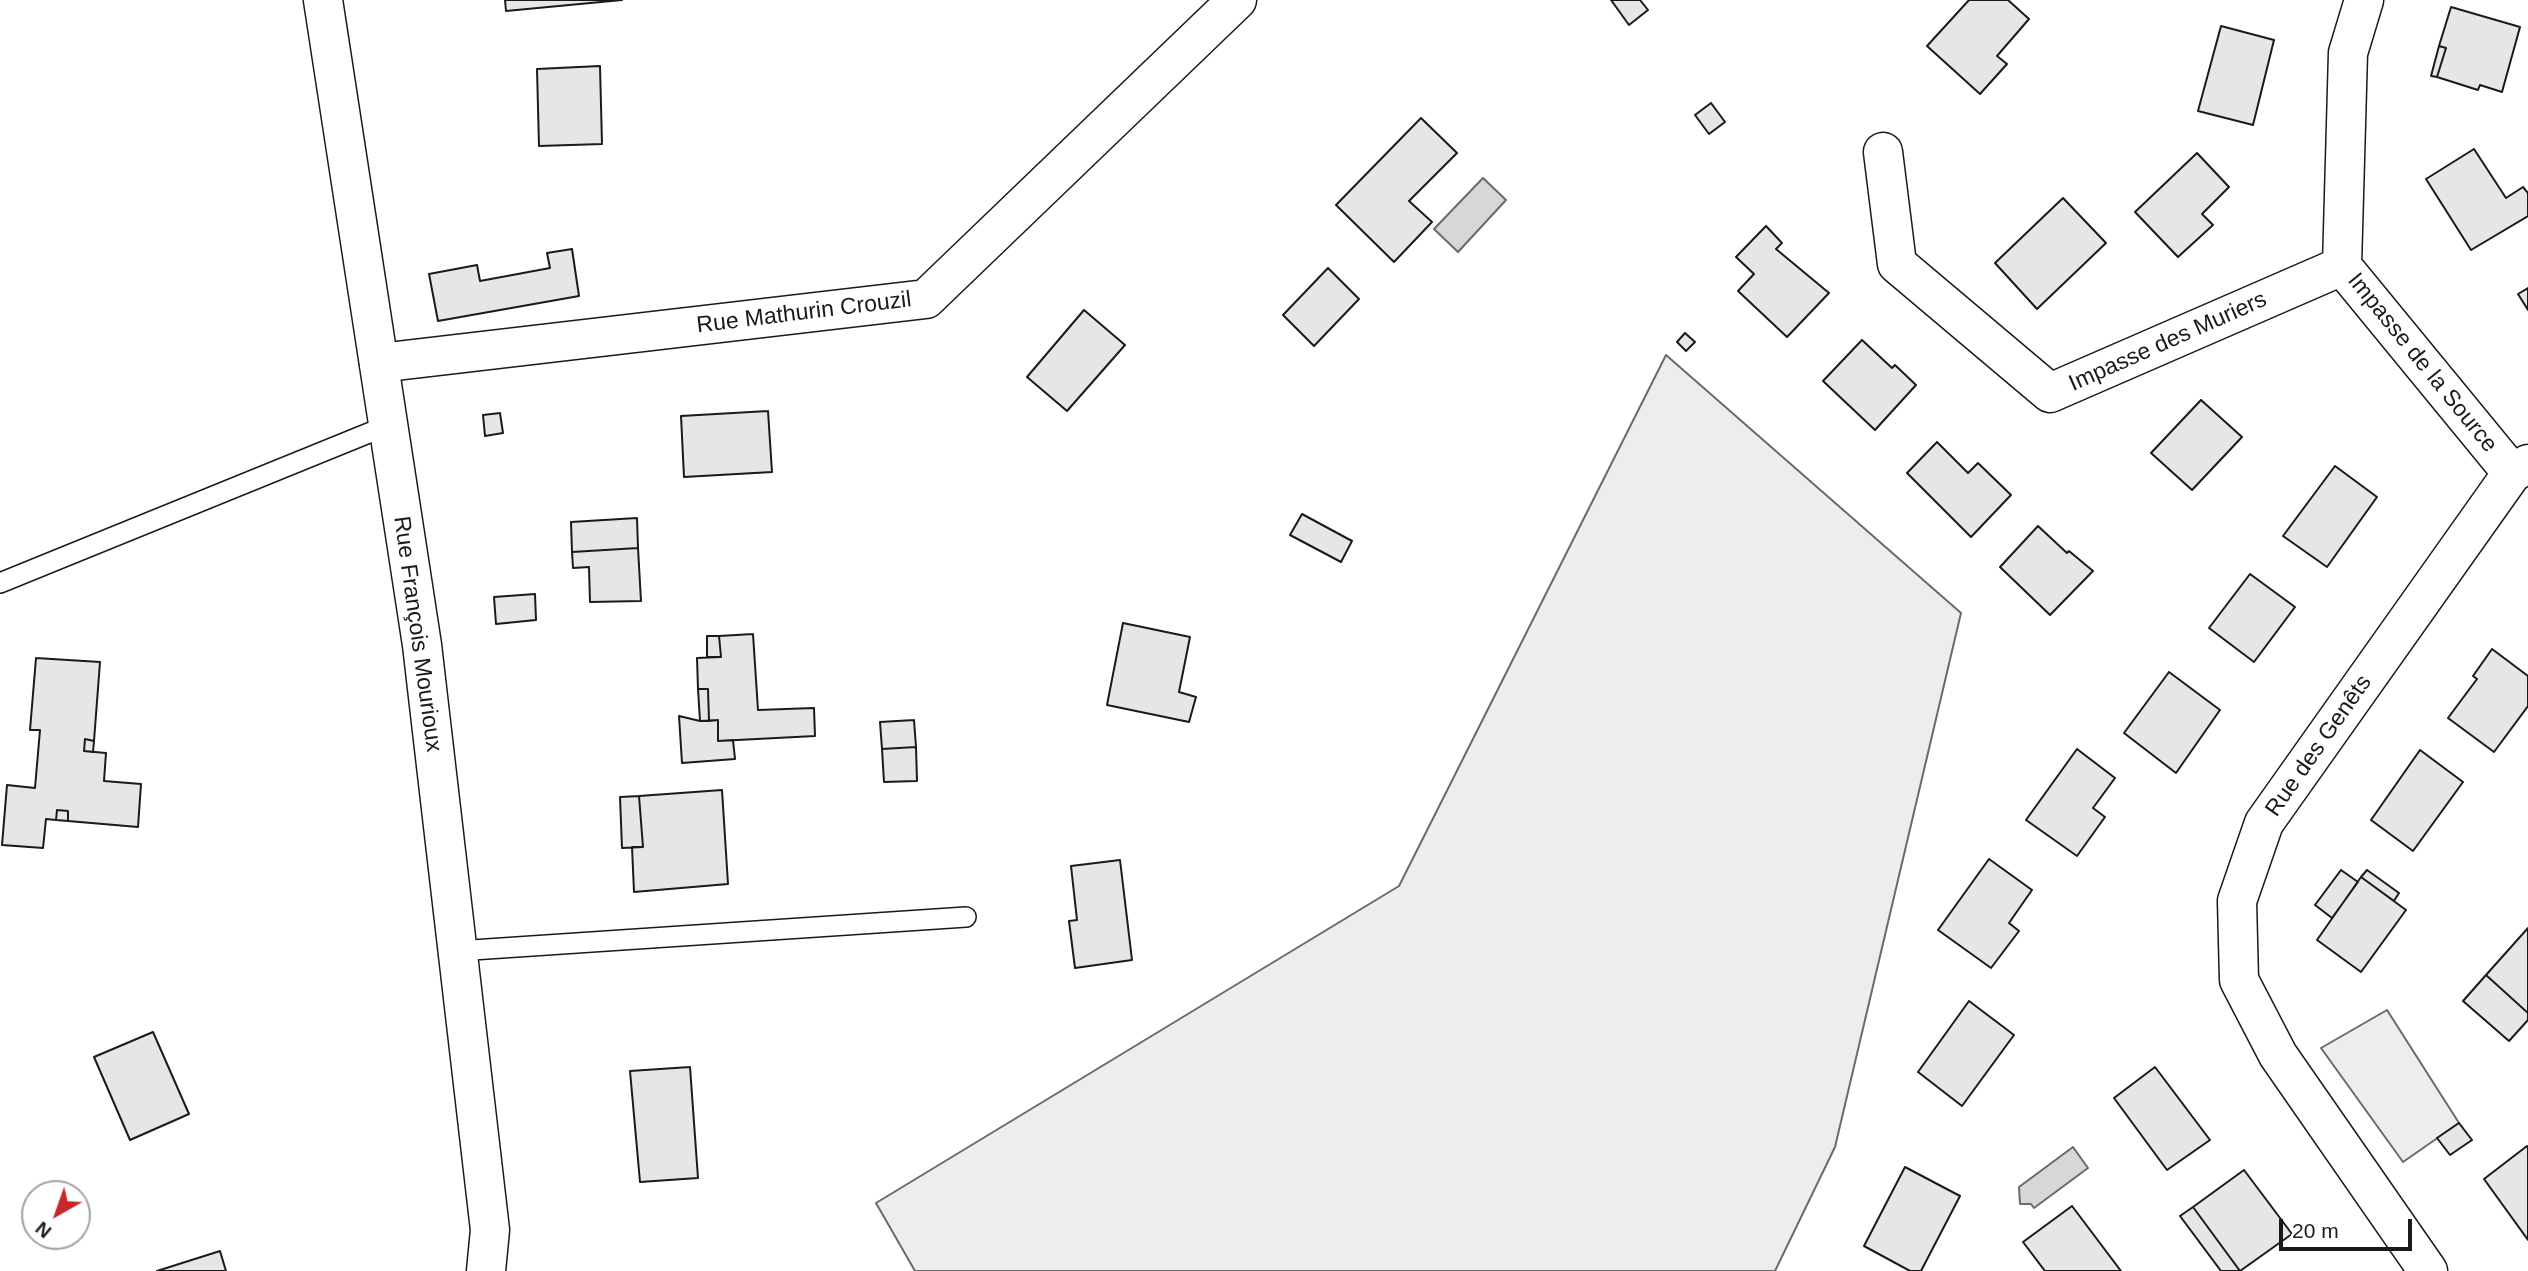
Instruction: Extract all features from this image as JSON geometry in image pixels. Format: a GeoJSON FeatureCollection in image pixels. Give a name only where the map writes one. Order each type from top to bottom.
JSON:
{"type":"FeatureCollection","features":[{"type":"Feature","properties":{"kind":"street","name":"Rue François Mourioux"},"geometry":{"type":"LineString","coordinates":[[323,0],[379,363],[386,426],[422,645],[490,1230],[486,1271]]}},
{"type":"Feature","properties":{"kind":"street","name":"Rue Mathurin Crouzil"},"geometry":{"type":"LineString","coordinates":[[379,363],[926,299],[1237,0]]}},
{"type":"Feature","properties":{"kind":"street","name":"Impasse de la Source"},"geometry":{"type":"LineString","coordinates":[[2364,0],[2348,53],[2342,266],[2520,468]]}},
{"type":"Feature","properties":{"kind":"street","name":"Impasse des Muriers"},"geometry":{"type":"LineString","coordinates":[[1883,152],[1897,264],[2050,393],[2342,266]]}},
{"type":"Feature","properties":{"kind":"street","name":"Rue des Genêts"},"geometry":{"type":"LineString","coordinates":[[2428,1271],[2278,1055],[2239,980],[2237,901],[2264,823],[2520,468]]}},
{"type":"Feature","properties":{"kind":"lane"},"geometry":{"type":"LineString","coordinates":[[0,583],[386,426]]}},
{"type":"Feature","properties":{"kind":"lane"},"geometry":{"type":"LineString","coordinates":[[457,951],[966,917]]}},
{"type":"Feature","properties":{"kind":"shaded area"},"geometry":{"type":"Polygon","coordinates":[[[1483,178],[1506,200],[1458,252],[1434,229],[1483,178]]]}},
{"type":"Feature","properties":{"kind":"shaded area"},"geometry":{"type":"Polygon","coordinates":[[[1666,355],[1961,613],[1835,1147],[1775,1271],[915,1271],[876,1203],[1399,886],[1666,355]]]}},
{"type":"Feature","properties":{"kind":"shaded area"},"geometry":{"type":"Polygon","coordinates":[[[2387,1010],[2459,1123],[2403,1162],[2321,1048],[2387,1010]]]}},
{"type":"Feature","properties":{"kind":"shaded area"},"geometry":{"type":"Polygon","coordinates":[[[2073,1147],[2088,1168],[2034,1208],[2031,1204],[2020,1204],[2019,1187],[2073,1147]]]}},
{"type":"Feature","properties":{"kind":"building"},"geometry":{"type":"Polygon","coordinates":[[[505,0],[622,0],[506,11],[505,0]]]}},
{"type":"Feature","properties":{"kind":"building"},"geometry":{"type":"Polygon","coordinates":[[[1611,0],[1640,0],[1648,10],[1629,25],[1611,0]]]}},
{"type":"Feature","properties":{"kind":"building"},"geometry":{"type":"Polygon","coordinates":[[[1969,0],[2008,0],[2029,19],[1997,56],[2007,64],[1980,94],[1927,46],[1969,0]]]}},
{"type":"Feature","properties":{"kind":"building"},"geometry":{"type":"Polygon","coordinates":[[[2451,7],[2520,27],[2502,92],[2480,85],[2478,90],[2437,77],[2446,48],[2439,46],[2451,7]]]}},
{"type":"Feature","properties":{"kind":"building"},"geometry":{"type":"Polygon","coordinates":[[[2221,26],[2274,40],[2253,125],[2198,111],[2221,26]]]}},
{"type":"Feature","properties":{"kind":"building"},"geometry":{"type":"Polygon","coordinates":[[[2439,46],[2446,48],[2437,77],[2431,76],[2439,46]]]}},
{"type":"Feature","properties":{"kind":"building"},"geometry":{"type":"Polygon","coordinates":[[[600,66],[602,144],[539,146],[537,69],[600,66]]]}},
{"type":"Feature","properties":{"kind":"building"},"geometry":{"type":"Polygon","coordinates":[[[1711,103],[1725,122],[1709,134],[1695,115],[1711,103]]]}},
{"type":"Feature","properties":{"kind":"building"},"geometry":{"type":"Polygon","coordinates":[[[1421,118],[1457,153],[1409,201],[1432,222],[1394,262],[1336,205],[1421,118]]]}},
{"type":"Feature","properties":{"kind":"building"},"geometry":{"type":"Polygon","coordinates":[[[2474,149],[2506,198],[2523,187],[2528,193],[2528,216],[2471,250],[2426,179],[2474,149]]]}},
{"type":"Feature","properties":{"kind":"building"},"geometry":{"type":"Polygon","coordinates":[[[2197,153],[2229,187],[2202,214],[2213,225],[2178,257],[2135,212],[2197,153]]]}},
{"type":"Feature","properties":{"kind":"building"},"geometry":{"type":"Polygon","coordinates":[[[2063,198],[2106,243],[2037,309],[1995,263],[2063,198]]]}},
{"type":"Feature","properties":{"kind":"building"},"geometry":{"type":"Polygon","coordinates":[[[1766,226],[1782,243],[1776,249],[1829,293],[1787,337],[1738,291],[1754,274],[1736,257],[1766,226]]]}},
{"type":"Feature","properties":{"kind":"building"},"geometry":{"type":"Polygon","coordinates":[[[572,249],[579,296],[438,321],[429,274],[477,265],[480,281],[550,268],[547,253],[572,249]]]}},
{"type":"Feature","properties":{"kind":"building"},"geometry":{"type":"Polygon","coordinates":[[[1328,268],[1359,299],[1314,346],[1283,315],[1328,268]]]}},
{"type":"Feature","properties":{"kind":"building"},"geometry":{"type":"Polygon","coordinates":[[[2528,288],[2528,310],[2518,294],[2528,288]]]}},
{"type":"Feature","properties":{"kind":"building"},"geometry":{"type":"Polygon","coordinates":[[[1084,310],[1125,345],[1067,411],[1027,377],[1084,310]]]}},
{"type":"Feature","properties":{"kind":"building"},"geometry":{"type":"Polygon","coordinates":[[[1685,333],[1695,342],[1686,351],[1677,342],[1685,333]]]}},
{"type":"Feature","properties":{"kind":"building"},"geometry":{"type":"Polygon","coordinates":[[[1862,340],[1892,368],[1895,365],[1916,385],[1875,430],[1823,381],[1862,340]]]}},
{"type":"Feature","properties":{"kind":"building"},"geometry":{"type":"Polygon","coordinates":[[[2201,400],[2242,437],[2192,490],[2151,453],[2201,400]]]}},
{"type":"Feature","properties":{"kind":"building"},"geometry":{"type":"Polygon","coordinates":[[[768,411],[772,472],[684,477],[681,416],[768,411]]]}},
{"type":"Feature","properties":{"kind":"building"},"geometry":{"type":"Polygon","coordinates":[[[500,413],[503,433],[485,436],[483,415],[500,413]]]}},
{"type":"Feature","properties":{"kind":"building"},"geometry":{"type":"Polygon","coordinates":[[[1937,442],[1968,473],[1978,463],[2011,495],[1971,537],[1907,473],[1937,442]]]}},
{"type":"Feature","properties":{"kind":"building"},"geometry":{"type":"Polygon","coordinates":[[[2335,466],[2377,497],[2327,567],[2283,536],[2335,466]]]}},
{"type":"Feature","properties":{"kind":"building"},"geometry":{"type":"Polygon","coordinates":[[[1302,514],[1352,541],[1341,562],[1290,535],[1302,514]]]}},
{"type":"Feature","properties":{"kind":"building"},"geometry":{"type":"Polygon","coordinates":[[[637,518],[638,548],[572,552],[571,522],[637,518]]]}},
{"type":"Feature","properties":{"kind":"building"},"geometry":{"type":"Polygon","coordinates":[[[2038,526],[2067,553],[2069,551],[2093,571],[2050,615],[2000,567],[2038,526]]]}},
{"type":"Feature","properties":{"kind":"building"},"geometry":{"type":"Polygon","coordinates":[[[638,548],[641,601],[590,602],[589,567],[573,568],[572,552],[638,548]]]}},
{"type":"Feature","properties":{"kind":"building"},"geometry":{"type":"Polygon","coordinates":[[[2250,574],[2295,607],[2254,662],[2209,628],[2250,574]]]}},
{"type":"Feature","properties":{"kind":"building"},"geometry":{"type":"Polygon","coordinates":[[[535,594],[536,620],[496,624],[494,597],[535,594]]]}},
{"type":"Feature","properties":{"kind":"building"},"geometry":{"type":"Polygon","coordinates":[[[1123,623],[1190,637],[1179,692],[1196,697],[1189,722],[1107,705],[1123,623]]]}},
{"type":"Feature","properties":{"kind":"building"},"geometry":{"type":"Polygon","coordinates":[[[753,634],[758,710],[814,708],[815,736],[718,741],[718,720],[709,721],[708,689],[698,689],[697,658],[721,657],[719,636],[753,634]]]}},
{"type":"Feature","properties":{"kind":"building"},"geometry":{"type":"Polygon","coordinates":[[[707,636],[719,636],[721,657],[707,657],[707,636]]]}},
{"type":"Feature","properties":{"kind":"building"},"geometry":{"type":"Polygon","coordinates":[[[2492,649],[2528,676],[2528,706],[2494,752],[2448,718],[2477,679],[2473,676],[2492,649]]]}},
{"type":"Feature","properties":{"kind":"building"},"geometry":{"type":"Polygon","coordinates":[[[36,658],[100,662],[94,741],[85,739],[84,751],[106,753],[104,781],[141,784],[138,827],[68,821],[68,811],[57,810],[56,820],[46,819],[43,848],[2,845],[7,785],[35,788],[40,730],[30,730],[36,658]]]}},
{"type":"Feature","properties":{"kind":"building"},"geometry":{"type":"Polygon","coordinates":[[[2169,672],[2220,710],[2176,773],[2124,733],[2169,672]]]}},
{"type":"Feature","properties":{"kind":"building"},"geometry":{"type":"Polygon","coordinates":[[[698,689],[708,689],[709,721],[700,721],[698,689]]]}},
{"type":"Feature","properties":{"kind":"building"},"geometry":{"type":"Polygon","coordinates":[[[679,716],[700,721],[718,720],[718,741],[733,740],[735,759],[682,763],[679,716]]]}},
{"type":"Feature","properties":{"kind":"building"},"geometry":{"type":"Polygon","coordinates":[[[914,720],[916,747],[882,749],[880,722],[914,720]]]}},
{"type":"Feature","properties":{"kind":"building"},"geometry":{"type":"Polygon","coordinates":[[[85,739],[94,741],[93,752],[84,751],[85,739]]]}},
{"type":"Feature","properties":{"kind":"building"},"geometry":{"type":"Polygon","coordinates":[[[916,747],[917,781],[884,782],[882,749],[916,747]]]}},
{"type":"Feature","properties":{"kind":"building"},"geometry":{"type":"Polygon","coordinates":[[[2077,749],[2115,778],[2093,808],[2105,817],[2077,856],[2026,820],[2077,749]]]}},
{"type":"Feature","properties":{"kind":"building"},"geometry":{"type":"Polygon","coordinates":[[[2420,750],[2463,782],[2413,851],[2371,820],[2420,750]]]}},
{"type":"Feature","properties":{"kind":"building"},"geometry":{"type":"Polygon","coordinates":[[[722,790],[728,884],[634,892],[632,847],[643,847],[639,796],[722,790]]]}},
{"type":"Feature","properties":{"kind":"building"},"geometry":{"type":"Polygon","coordinates":[[[639,796],[643,847],[622,848],[620,797],[639,796]]]}},
{"type":"Feature","properties":{"kind":"building"},"geometry":{"type":"Polygon","coordinates":[[[57,810],[68,811],[68,821],[56,820],[57,810]]]}},
{"type":"Feature","properties":{"kind":"building"},"geometry":{"type":"Polygon","coordinates":[[[1989,859],[2032,890],[2009,923],[2019,931],[1991,968],[1938,930],[1989,859]]]}},
{"type":"Feature","properties":{"kind":"building"},"geometry":{"type":"Polygon","coordinates":[[[1120,860],[1132,960],[1075,968],[1069,921],[1077,920],[1071,866],[1120,860]]]}},
{"type":"Feature","properties":{"kind":"building"},"geometry":{"type":"Polygon","coordinates":[[[2341,870],[2358,882],[2332,918],[2315,905],[2341,870]]]}},
{"type":"Feature","properties":{"kind":"building"},"geometry":{"type":"Polygon","coordinates":[[[2367,870],[2399,893],[2394,901],[2361,877],[2367,870]]]}},
{"type":"Feature","properties":{"kind":"building"},"geometry":{"type":"Polygon","coordinates":[[[2361,877],[2406,910],[2361,972],[2317,940],[2361,877]]]}},
{"type":"Feature","properties":{"kind":"building"},"geometry":{"type":"Polygon","coordinates":[[[2528,928],[2528,1013],[2486,975],[2528,928]]]}},
{"type":"Feature","properties":{"kind":"building"},"geometry":{"type":"Polygon","coordinates":[[[2486,975],[2528,1013],[2528,1020],[2509,1041],[2463,1001],[2486,975]]]}},
{"type":"Feature","properties":{"kind":"building"},"geometry":{"type":"Polygon","coordinates":[[[1969,1001],[2014,1035],[1962,1106],[1918,1072],[1969,1001]]]}},
{"type":"Feature","properties":{"kind":"building"},"geometry":{"type":"Polygon","coordinates":[[[153,1032],[189,1114],[130,1140],[94,1057],[153,1032]]]}},
{"type":"Feature","properties":{"kind":"building"},"geometry":{"type":"Polygon","coordinates":[[[690,1067],[698,1178],[640,1182],[630,1071],[690,1067]]]}},
{"type":"Feature","properties":{"kind":"building"},"geometry":{"type":"Polygon","coordinates":[[[2155,1067],[2210,1140],[2167,1170],[2114,1098],[2155,1067]]]}},
{"type":"Feature","properties":{"kind":"building"},"geometry":{"type":"Polygon","coordinates":[[[2459,1123],[2472,1140],[2450,1155],[2437,1138],[2459,1123]]]}},
{"type":"Feature","properties":{"kind":"building"},"geometry":{"type":"Polygon","coordinates":[[[2527,1146],[2528,1148],[2528,1240],[2484,1179],[2527,1146]]]}},
{"type":"Feature","properties":{"kind":"building"},"geometry":{"type":"Polygon","coordinates":[[[1905,1167],[1960,1196],[1921,1271],[1910,1271],[1864,1246],[1905,1167]]]}},
{"type":"Feature","properties":{"kind":"building"},"geometry":{"type":"Polygon","coordinates":[[[2244,1170],[2292,1234],[2240,1271],[2193,1207],[2244,1170]]]}},
{"type":"Feature","properties":{"kind":"building"},"geometry":{"type":"Polygon","coordinates":[[[2072,1206],[2121,1271],[2045,1271],[2023,1242],[2072,1206]]]}},
{"type":"Feature","properties":{"kind":"building"},"geometry":{"type":"Polygon","coordinates":[[[2193,1207],[2240,1271],[2221,1271],[2180,1216],[2193,1207]]]}},
{"type":"Feature","properties":{"kind":"building"},"geometry":{"type":"Polygon","coordinates":[[[220,1251],[226,1271],[157,1271],[220,1251]]]}}]}
